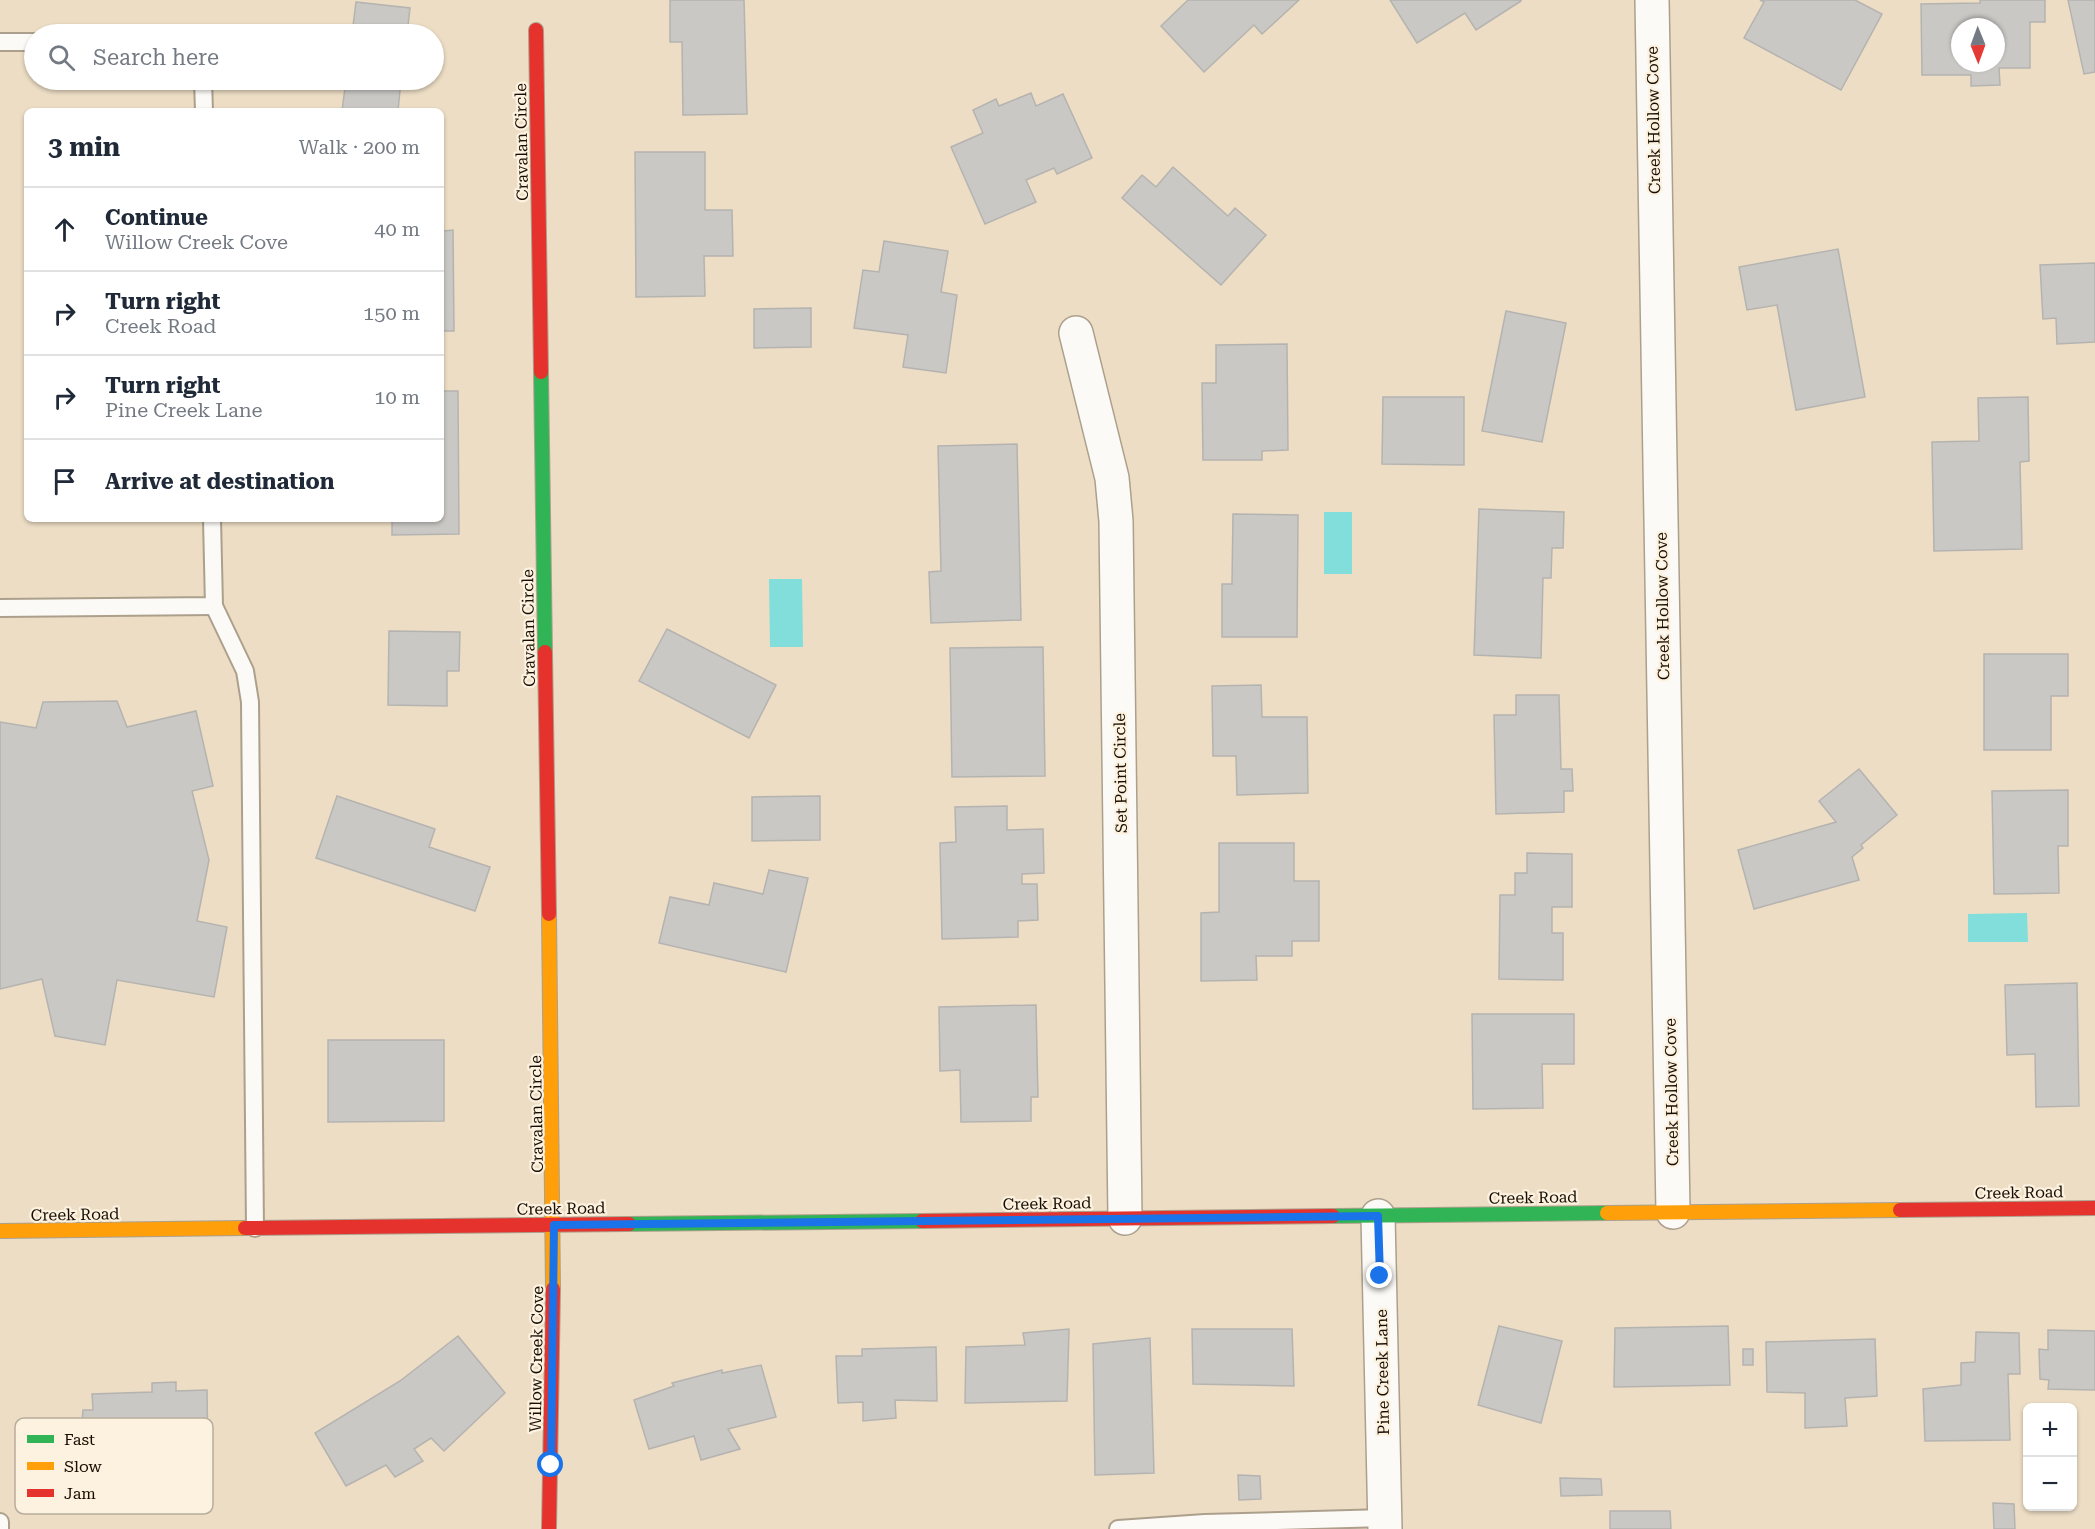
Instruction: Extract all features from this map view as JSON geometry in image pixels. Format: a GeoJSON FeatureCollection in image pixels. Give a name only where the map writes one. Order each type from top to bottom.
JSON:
{"type":"FeatureCollection","features":[{"type":"Feature","properties":{"kind":"street","name":"Creek Hollow Cove"},"geometry":{"type":"LineString","coordinates":[[1652,0],[1673,1212]]}},
{"type":"Feature","properties":{"kind":"street","name":"Cravalan Circle"},"geometry":{"type":"LineString","coordinates":[[536,30],[554,1225]]}},
{"type":"Feature","properties":{"kind":"street","name":"Set Point Circle"},"geometry":{"type":"LineString","coordinates":[[1076,333],[1112,477],[1116,521],[1125,1218]]}},
{"type":"Feature","properties":{"kind":"street","name":"Creek Road"},"geometry":{"type":"LineString","coordinates":[[0,1231],[2095,1208]]}},
{"type":"Feature","properties":{"kind":"street","name":"Pine Creek Lane"},"geometry":{"type":"LineString","coordinates":[[1378,1216],[1385,1524]]}},
{"type":"Feature","properties":{"kind":"street","name":"Willow Creek Cove"},"geometry":{"type":"LineString","coordinates":[[549,1529],[554,1225]]}},
{"type":"Feature","properties":{"kind":"lane"},"geometry":{"type":"LineString","coordinates":[[0,42],[24,42]]}},
{"type":"Feature","properties":{"kind":"lane"},"geometry":{"type":"LineString","coordinates":[[203,90],[204,108]]}},
{"type":"Feature","properties":{"kind":"lane"},"geometry":{"type":"LineString","coordinates":[[212,522],[214,606],[245,671],[250,702],[255,1228]]}},
{"type":"Feature","properties":{"kind":"lane"},"geometry":{"type":"LineString","coordinates":[[0,608],[214,606]]}},
{"type":"Feature","properties":{"kind":"lane"},"geometry":{"type":"LineString","coordinates":[[0,1522],[0,1529]]}},
{"type":"Feature","properties":{"kind":"lane"},"geometry":{"type":"LineString","coordinates":[[1118,1529],[1205,1523],[1385,1524]]}},
{"type":"Feature","properties":{"kind":"water"},"geometry":{"type":"Polygon","coordinates":[[[1324,512],[1352,512],[1352,574],[1324,574],[1324,512]]]}},
{"type":"Feature","properties":{"kind":"water"},"geometry":{"type":"Polygon","coordinates":[[[769,579],[802,579],[803,647],[770,647],[769,579]]]}},
{"type":"Feature","properties":{"kind":"water"},"geometry":{"type":"Polygon","coordinates":[[[2027,913],[2028,942],[1968,942],[1968,914],[2027,913]]]}},
{"type":"Feature","properties":{"kind":"building"},"geometry":{"type":"Polygon","coordinates":[[[670,0],[744,0],[747,114],[683,115],[682,42],[670,42],[670,0]]]}},
{"type":"Feature","properties":{"kind":"building"},"geometry":{"type":"Polygon","coordinates":[[[1188,0],[1299,0],[1262,34],[1254,25],[1204,72],[1161,26],[1188,0]]]}},
{"type":"Feature","properties":{"kind":"building"},"geometry":{"type":"Polygon","coordinates":[[[1390,0],[1521,1],[1476,30],[1465,13],[1417,43],[1390,0]]]}},
{"type":"Feature","properties":{"kind":"building"},"geometry":{"type":"Polygon","coordinates":[[[1760,0],[1855,0],[1882,14],[1841,90],[1744,38],[1764,2],[1760,0]]]}},
{"type":"Feature","properties":{"kind":"building"},"geometry":{"type":"Polygon","coordinates":[[[1980,0],[2045,0],[2045,22],[2030,22],[2030,68],[2005,68],[2005,18],[1951,18],[1951,72],[1999,72],[2000,85],[1971,86],[1971,75],[1922,75],[1921,4],[1980,3],[1980,0]]]}},
{"type":"Feature","properties":{"kind":"building"},"geometry":{"type":"Polygon","coordinates":[[[2068,0],[2095,0],[2095,72],[2084,74],[2068,0]]]}},
{"type":"Feature","properties":{"kind":"building"},"geometry":{"type":"Polygon","coordinates":[[[356,2],[410,8],[408,24],[353,24],[356,2]]]}},
{"type":"Feature","properties":{"kind":"building"},"geometry":{"type":"Polygon","coordinates":[[[345,90],[400,90],[398,108],[342,108],[345,90]]]}},
{"type":"Feature","properties":{"kind":"building"},"geometry":{"type":"Polygon","coordinates":[[[1031,93],[1036,106],[1063,94],[1092,158],[1057,174],[1054,168],[1026,180],[1036,202],[985,224],[951,147],[983,133],[973,110],[996,99],[999,106],[1031,93]]]}},
{"type":"Feature","properties":{"kind":"building"},"geometry":{"type":"Polygon","coordinates":[[[635,152],[705,152],[705,210],[732,210],[733,256],[704,256],[705,296],[636,297],[635,152]]]}},
{"type":"Feature","properties":{"kind":"building"},"geometry":{"type":"Polygon","coordinates":[[[1173,167],[1228,216],[1235,208],[1266,235],[1221,285],[1122,198],[1142,175],[1156,187],[1173,167]]]}},
{"type":"Feature","properties":{"kind":"building"},"geometry":{"type":"Polygon","coordinates":[[[453,230],[454,331],[444,331],[444,231],[453,230]]]}},
{"type":"Feature","properties":{"kind":"building"},"geometry":{"type":"Polygon","coordinates":[[[884,241],[948,251],[941,292],[957,295],[946,373],[903,367],[908,335],[854,328],[863,270],[879,272],[884,241]]]}},
{"type":"Feature","properties":{"kind":"building"},"geometry":{"type":"Polygon","coordinates":[[[1838,249],[1865,397],[1796,410],[1777,305],[1747,310],[1739,267],[1838,249]]]}},
{"type":"Feature","properties":{"kind":"building"},"geometry":{"type":"Polygon","coordinates":[[[2095,263],[2095,342],[2057,344],[2056,318],[2043,319],[2040,265],[2095,263]]]}},
{"type":"Feature","properties":{"kind":"building"},"geometry":{"type":"Polygon","coordinates":[[[811,308],[811,347],[754,348],[754,309],[811,308]]]}},
{"type":"Feature","properties":{"kind":"building"},"geometry":{"type":"Polygon","coordinates":[[[1506,311],[1566,323],[1542,442],[1482,431],[1506,311]]]}},
{"type":"Feature","properties":{"kind":"building"},"geometry":{"type":"Polygon","coordinates":[[[1287,344],[1288,450],[1262,451],[1262,460],[1203,460],[1202,383],[1216,383],[1216,345],[1287,344]]]}},
{"type":"Feature","properties":{"kind":"building"},"geometry":{"type":"Polygon","coordinates":[[[444,391],[458,391],[459,534],[392,535],[392,522],[444,522],[444,391]]]}},
{"type":"Feature","properties":{"kind":"building"},"geometry":{"type":"Polygon","coordinates":[[[1383,397],[1464,397],[1464,465],[1382,464],[1383,397]]]}},
{"type":"Feature","properties":{"kind":"building"},"geometry":{"type":"Polygon","coordinates":[[[2028,397],[2029,461],[2020,462],[2022,549],[1934,551],[1932,442],[1979,441],[1978,398],[2028,397]]]}},
{"type":"Feature","properties":{"kind":"building"},"geometry":{"type":"Polygon","coordinates":[[[1017,444],[1021,620],[931,623],[929,572],[941,571],[938,446],[1017,444]]]}},
{"type":"Feature","properties":{"kind":"building"},"geometry":{"type":"Polygon","coordinates":[[[1479,509],[1564,512],[1563,548],[1552,548],[1551,578],[1543,578],[1541,658],[1474,655],[1479,509]]]}},
{"type":"Feature","properties":{"kind":"building"},"geometry":{"type":"Polygon","coordinates":[[[1233,514],[1298,515],[1297,637],[1222,637],[1222,584],[1232,584],[1233,514]]]}},
{"type":"Feature","properties":{"kind":"building"},"geometry":{"type":"Polygon","coordinates":[[[667,629],[776,685],[749,738],[639,681],[667,629]]]}},
{"type":"Feature","properties":{"kind":"building"},"geometry":{"type":"Polygon","coordinates":[[[389,631],[460,632],[459,671],[447,671],[447,706],[388,705],[389,631]]]}},
{"type":"Feature","properties":{"kind":"building"},"geometry":{"type":"Polygon","coordinates":[[[1043,647],[1045,776],[952,777],[950,648],[1043,647]]]}},
{"type":"Feature","properties":{"kind":"building"},"geometry":{"type":"Polygon","coordinates":[[[1984,654],[2068,654],[2068,696],[2051,696],[2051,750],[1984,750],[1984,654]]]}},
{"type":"Feature","properties":{"kind":"building"},"geometry":{"type":"Polygon","coordinates":[[[1261,685],[1262,717],[1307,717],[1308,793],[1237,795],[1236,756],[1213,756],[1212,686],[1261,685]]]}},
{"type":"Feature","properties":{"kind":"building"},"geometry":{"type":"Polygon","coordinates":[[[1516,695],[1559,695],[1561,769],[1572,769],[1573,791],[1564,791],[1564,812],[1496,814],[1494,715],[1516,715],[1516,695]]]}},
{"type":"Feature","properties":{"kind":"building"},"geometry":{"type":"Polygon","coordinates":[[[117,701],[127,727],[196,711],[213,786],[192,791],[209,860],[197,921],[227,927],[214,997],[117,980],[105,1045],[55,1036],[42,979],[0,989],[0,722],[36,728],[43,702],[117,701]]]}},
{"type":"Feature","properties":{"kind":"building"},"geometry":{"type":"Polygon","coordinates":[[[1859,769],[1897,815],[1861,845],[1863,848],[1852,857],[1859,880],[1754,909],[1738,850],[1836,822],[1819,801],[1859,769]]]}},
{"type":"Feature","properties":{"kind":"building"},"geometry":{"type":"Polygon","coordinates":[[[2068,790],[2068,846],[2058,846],[2059,893],[1994,894],[1992,791],[2068,790]]]}},
{"type":"Feature","properties":{"kind":"building"},"geometry":{"type":"Polygon","coordinates":[[[337,796],[435,829],[429,847],[490,867],[475,911],[316,858],[337,796]]]}},
{"type":"Feature","properties":{"kind":"building"},"geometry":{"type":"Polygon","coordinates":[[[820,796],[820,840],[752,841],[752,797],[820,796]]]}},
{"type":"Feature","properties":{"kind":"building"},"geometry":{"type":"Polygon","coordinates":[[[1007,806],[1007,830],[1043,829],[1044,873],[1022,874],[1022,884],[1037,884],[1038,920],[1018,921],[1018,937],[942,939],[940,843],[956,842],[955,807],[1007,806]]]}},
{"type":"Feature","properties":{"kind":"building"},"geometry":{"type":"Polygon","coordinates":[[[1219,843],[1294,843],[1294,881],[1319,881],[1319,941],[1292,941],[1292,956],[1256,956],[1257,980],[1201,981],[1201,913],[1219,912],[1219,843]]]}},
{"type":"Feature","properties":{"kind":"building"},"geometry":{"type":"Polygon","coordinates":[[[1527,853],[1572,854],[1572,907],[1552,907],[1552,933],[1563,933],[1563,980],[1499,979],[1500,895],[1515,895],[1515,873],[1527,873],[1527,853]]]}},
{"type":"Feature","properties":{"kind":"building"},"geometry":{"type":"Polygon","coordinates":[[[769,870],[808,878],[786,972],[659,943],[670,897],[709,905],[714,883],[763,894],[769,870]]]}},
{"type":"Feature","properties":{"kind":"building"},"geometry":{"type":"Polygon","coordinates":[[[2077,983],[2079,1106],[2036,1107],[2035,1054],[2007,1055],[2005,985],[2077,983]]]}},
{"type":"Feature","properties":{"kind":"building"},"geometry":{"type":"Polygon","coordinates":[[[1036,1005],[1038,1097],[1031,1097],[1031,1121],[961,1122],[960,1070],[940,1071],[939,1007],[1036,1005]]]}},
{"type":"Feature","properties":{"kind":"building"},"geometry":{"type":"Polygon","coordinates":[[[1472,1014],[1574,1014],[1574,1064],[1542,1064],[1543,1108],[1473,1109],[1472,1014]]]}},
{"type":"Feature","properties":{"kind":"building"},"geometry":{"type":"Polygon","coordinates":[[[328,1040],[444,1040],[444,1121],[328,1122],[328,1040]]]}},
{"type":"Feature","properties":{"kind":"building"},"geometry":{"type":"Polygon","coordinates":[[[1499,1326],[1562,1341],[1541,1423],[1478,1405],[1499,1326]]]}},
{"type":"Feature","properties":{"kind":"building"},"geometry":{"type":"Polygon","coordinates":[[[1728,1326],[1730,1385],[1614,1387],[1615,1328],[1728,1326]]]}},
{"type":"Feature","properties":{"kind":"building"},"geometry":{"type":"Polygon","coordinates":[[[1069,1329],[1067,1401],[965,1403],[966,1347],[1025,1345],[1023,1333],[1069,1329]]]}},
{"type":"Feature","properties":{"kind":"building"},"geometry":{"type":"Polygon","coordinates":[[[1192,1329],[1292,1329],[1294,1386],[1193,1384],[1192,1329]]]}},
{"type":"Feature","properties":{"kind":"building"},"geometry":{"type":"Polygon","coordinates":[[[2048,1330],[2095,1331],[2095,1390],[2048,1389],[2049,1380],[2040,1379],[2039,1349],[2048,1350],[2048,1330]]]}},
{"type":"Feature","properties":{"kind":"building"},"geometry":{"type":"Polygon","coordinates":[[[1976,1332],[2019,1333],[2020,1374],[2008,1374],[2010,1440],[1925,1441],[1923,1389],[1961,1385],[1961,1363],[1975,1362],[1976,1332]]]}},
{"type":"Feature","properties":{"kind":"building"},"geometry":{"type":"Polygon","coordinates":[[[458,1336],[505,1393],[444,1451],[431,1438],[414,1449],[423,1461],[395,1477],[386,1465],[346,1486],[315,1433],[400,1381],[458,1336]]]}},
{"type":"Feature","properties":{"kind":"building"},"geometry":{"type":"Polygon","coordinates":[[[1150,1338],[1154,1473],[1095,1475],[1093,1344],[1150,1338]]]}},
{"type":"Feature","properties":{"kind":"building"},"geometry":{"type":"Polygon","coordinates":[[[1875,1339],[1877,1396],[1845,1398],[1847,1426],[1805,1428],[1805,1393],[1767,1392],[1766,1342],[1875,1339]]]}},
{"type":"Feature","properties":{"kind":"building"},"geometry":{"type":"Polygon","coordinates":[[[936,1347],[937,1401],[895,1400],[896,1418],[863,1421],[863,1402],[838,1403],[836,1356],[862,1356],[862,1349],[936,1347]]]}},
{"type":"Feature","properties":{"kind":"building"},"geometry":{"type":"Polygon","coordinates":[[[1743,1349],[1753,1349],[1753,1365],[1743,1365],[1743,1349]]]}},
{"type":"Feature","properties":{"kind":"building"},"geometry":{"type":"Polygon","coordinates":[[[761,1365],[776,1417],[728,1429],[740,1449],[701,1460],[694,1436],[649,1449],[634,1400],[674,1386],[672,1383],[722,1370],[722,1373],[761,1365]]]}},
{"type":"Feature","properties":{"kind":"building"},"geometry":{"type":"Polygon","coordinates":[[[176,1382],[176,1391],[207,1390],[207,1418],[82,1418],[83,1410],[93,1410],[92,1394],[152,1392],[152,1383],[176,1382]]]}},
{"type":"Feature","properties":{"kind":"building"},"geometry":{"type":"Polygon","coordinates":[[[1238,1475],[1260,1476],[1261,1499],[1239,1500],[1238,1475]]]}},
{"type":"Feature","properties":{"kind":"building"},"geometry":{"type":"Polygon","coordinates":[[[1560,1478],[1601,1479],[1602,1495],[1561,1496],[1560,1478]]]}},
{"type":"Feature","properties":{"kind":"building"},"geometry":{"type":"Polygon","coordinates":[[[1993,1503],[2014,1504],[2015,1529],[1994,1529],[1993,1503]]]}},
{"type":"Feature","properties":{"kind":"building"},"geometry":{"type":"Polygon","coordinates":[[[1610,1511],[1670,1511],[1671,1529],[1610,1529],[1610,1511]]]}},
{"type":"Feature","properties":{"kind":"traffic: fast"},"geometry":{"type":"LineString","coordinates":[[541,372],[545,652]]}},
{"type":"Feature","properties":{"kind":"traffic: fast"},"geometry":{"type":"LineString","coordinates":[[1333,1216],[1607,1213]]}},
{"type":"Feature","properties":{"kind":"traffic: fast"},"geometry":{"type":"LineString","coordinates":[[629,1224],[922,1221]]}},
{"type":"Feature","properties":{"kind":"traffic: slow"},"geometry":{"type":"LineString","coordinates":[[549,914],[553,1289]]}},
{"type":"Feature","properties":{"kind":"traffic: slow"},"geometry":{"type":"LineString","coordinates":[[1607,1213],[1900,1210]]}},
{"type":"Feature","properties":{"kind":"traffic: slow"},"geometry":{"type":"LineString","coordinates":[[0,1231],[245,1228]]}},
{"type":"Feature","properties":{"kind":"traffic: jam"},"geometry":{"type":"LineString","coordinates":[[536,30],[541,372]]}},
{"type":"Feature","properties":{"kind":"traffic: jam"},"geometry":{"type":"LineString","coordinates":[[545,652],[549,914]]}},
{"type":"Feature","properties":{"kind":"traffic: jam"},"geometry":{"type":"LineString","coordinates":[[1900,1210],[2095,1208]]}},
{"type":"Feature","properties":{"kind":"traffic: jam"},"geometry":{"type":"LineString","coordinates":[[922,1221],[1333,1216]]}},
{"type":"Feature","properties":{"kind":"traffic: jam"},"geometry":{"type":"LineString","coordinates":[[245,1228],[629,1224]]}},
{"type":"Feature","properties":{"kind":"traffic: jam"},"geometry":{"type":"LineString","coordinates":[[549,1529],[553,1289]]}},
{"type":"Feature","properties":{"kind":"route"},"geometry":{"type":"LineString","coordinates":[[551,1465],[554,1225],[1378,1216],[1380,1276]]}}]}
